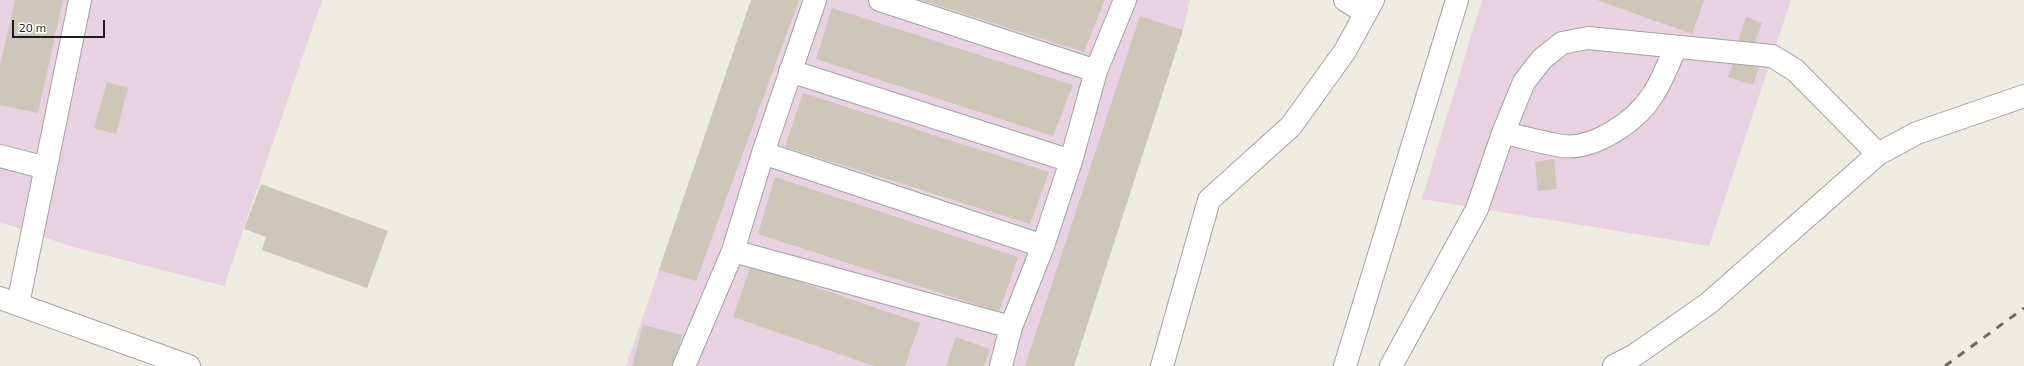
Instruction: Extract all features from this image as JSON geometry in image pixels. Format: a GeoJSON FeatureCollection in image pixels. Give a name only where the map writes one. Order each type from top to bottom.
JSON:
{"type":"FeatureCollection","features":[{"type":"Feature","properties":{"kind":"lane"},"geometry":{"type":"LineString","coordinates":[[80,0],[46,168],[9,301],[189,366]]}},
{"type":"Feature","properties":{"kind":"lane"},"geometry":{"type":"LineString","coordinates":[[684,366],[733,251],[763,153],[814,0]]}},
{"type":"Feature","properties":{"kind":"lane"},"geometry":{"type":"LineString","coordinates":[[880,0],[1096,71]]}},
{"type":"Feature","properties":{"kind":"lane"},"geometry":{"type":"LineString","coordinates":[[1001,366],[1011,327],[1043,246],[1071,161],[1096,71],[1125,0]]}},
{"type":"Feature","properties":{"kind":"lane"},"geometry":{"type":"LineString","coordinates":[[1162,366],[1209,200],[1291,126],[1345,52],[1370,6],[1345,0]]}},
{"type":"Feature","properties":{"kind":"lane"},"geometry":{"type":"LineString","coordinates":[[1345,366],[1457,0]]}},
{"type":"Feature","properties":{"kind":"lane"},"geometry":{"type":"LineString","coordinates":[[1391,366],[1477,209],[1503,133],[1524,82],[1542,59],[1562,43],[1588,38],[1772,56],[1795,70],[1878,154]]}},
{"type":"Feature","properties":{"kind":"lane"},"geometry":{"type":"LineString","coordinates":[[1503,133],[1564,146],[1584,144],[1612,133],[1633,118],[1652,96],[1676,47]]}},
{"type":"Feature","properties":{"kind":"lane"},"geometry":{"type":"LineString","coordinates":[[790,71],[1071,161]]}},
{"type":"Feature","properties":{"kind":"lane"},"geometry":{"type":"LineString","coordinates":[[1614,366],[1636,355],[1709,302],[1878,154],[1917,133],[2024,96]]}},
{"type":"Feature","properties":{"kind":"lane"},"geometry":{"type":"LineString","coordinates":[[763,153],[1043,246]]}},
{"type":"Feature","properties":{"kind":"lane"},"geometry":{"type":"LineString","coordinates":[[0,156],[46,168]]}},
{"type":"Feature","properties":{"kind":"lane"},"geometry":{"type":"LineString","coordinates":[[733,251],[1011,327]]}},
{"type":"Feature","properties":{"kind":"shaded area"},"geometry":{"type":"Polygon","coordinates":[[[0,0],[322,0],[224,286],[70,246],[0,222],[0,0]]]}},
{"type":"Feature","properties":{"kind":"shaded area"},"geometry":{"type":"Polygon","coordinates":[[[751,0],[1190,0],[1183,30],[1074,366],[626,366],[751,0]]]}},
{"type":"Feature","properties":{"kind":"shaded area"},"geometry":{"type":"Polygon","coordinates":[[[1482,0],[1791,0],[1709,246],[1422,199],[1482,0]]]}},
{"type":"Feature","properties":{"kind":"building"},"geometry":{"type":"Polygon","coordinates":[[[15,0],[63,0],[38,113],[0,105],[0,66],[15,0]]]}},
{"type":"Feature","properties":{"kind":"building"},"geometry":{"type":"Polygon","coordinates":[[[751,0],[799,0],[696,281],[659,270],[751,0]]]}},
{"type":"Feature","properties":{"kind":"building"},"geometry":{"type":"Polygon","coordinates":[[[921,0],[1105,0],[1084,52],[921,0]]]}},
{"type":"Feature","properties":{"kind":"building"},"geometry":{"type":"Polygon","coordinates":[[[1597,0],[1704,0],[1692,34],[1597,0]]]}},
{"type":"Feature","properties":{"kind":"building"},"geometry":{"type":"Polygon","coordinates":[[[832,8],[1073,85],[1053,136],[816,59],[832,8]]]}},
{"type":"Feature","properties":{"kind":"building"},"geometry":{"type":"Polygon","coordinates":[[[1140,16],[1183,30],[1074,366],[1025,366],[1140,16]]]}},
{"type":"Feature","properties":{"kind":"building"},"geometry":{"type":"Polygon","coordinates":[[[1746,17],[1762,23],[1752,50],[1737,44],[1746,17]]]}},
{"type":"Feature","properties":{"kind":"building"},"geometry":{"type":"Polygon","coordinates":[[[1735,58],[1759,66],[1753,85],[1728,77],[1735,58]]]}},
{"type":"Feature","properties":{"kind":"building"},"geometry":{"type":"Polygon","coordinates":[[[107,82],[128,88],[116,134],[94,128],[107,82]]]}},
{"type":"Feature","properties":{"kind":"building"},"geometry":{"type":"Polygon","coordinates":[[[803,93],[1049,172],[1030,224],[785,147],[803,93]]]}},
{"type":"Feature","properties":{"kind":"building"},"geometry":{"type":"Polygon","coordinates":[[[1554,159],[1557,189],[1538,191],[1535,162],[1554,159]]]}},
{"type":"Feature","properties":{"kind":"building"},"geometry":{"type":"Polygon","coordinates":[[[775,177],[1018,257],[999,312],[758,234],[775,177]]]}},
{"type":"Feature","properties":{"kind":"building"},"geometry":{"type":"Polygon","coordinates":[[[261,184],[388,231],[367,288],[262,250],[266,237],[244,229],[261,184]]]}},
{"type":"Feature","properties":{"kind":"building"},"geometry":{"type":"Polygon","coordinates":[[[751,265],[920,323],[905,366],[874,366],[733,317],[751,265]]]}},
{"type":"Feature","properties":{"kind":"building"},"geometry":{"type":"Polygon","coordinates":[[[643,325],[682,335],[674,366],[632,366],[643,325]]]}},
{"type":"Feature","properties":{"kind":"building"},"geometry":{"type":"Polygon","coordinates":[[[956,337],[990,349],[984,366],[946,366],[956,337]]]}},
{"type":"Feature","properties":{"kind":"railway"},"geometry":{"type":"LineString","coordinates":[[1945,366],[2024,308]]}}]}
